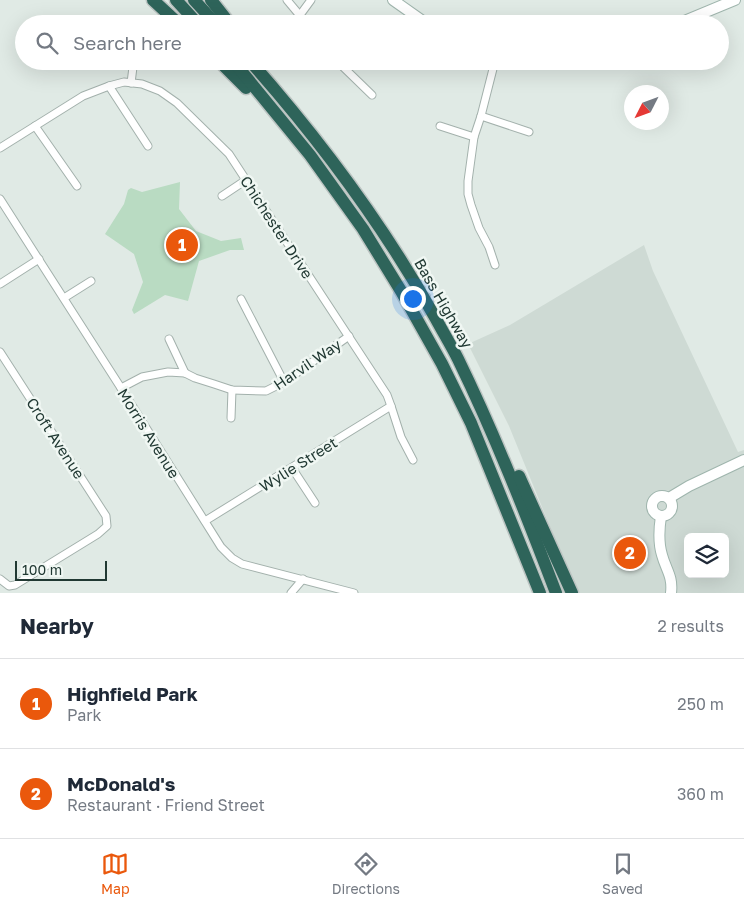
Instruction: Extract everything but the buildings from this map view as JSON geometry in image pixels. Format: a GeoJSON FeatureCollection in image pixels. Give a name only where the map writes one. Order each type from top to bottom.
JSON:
{"type":"FeatureCollection","features":[{"type":"Feature","properties":{"kind":"highway"},"geometry":{"type":"LineString","coordinates":[[153,0],[170,15]]}},
{"type":"Feature","properties":{"kind":"highway"},"geometry":{"type":"LineString","coordinates":[[176,0],[190,15]]}},
{"type":"Feature","properties":{"kind":"highway"},"geometry":{"type":"LineString","coordinates":[[194,0],[208,15]]}},
{"type":"Feature","properties":{"kind":"highway"},"geometry":{"type":"LineString","coordinates":[[211,0],[223,15]]}},
{"type":"Feature","properties":{"kind":"highway"},"geometry":{"type":"LineString","coordinates":[[228,70],[310,155]]}},
{"type":"Feature","properties":{"kind":"highway","name":"Bass Highway"},"geometry":{"type":"LineString","coordinates":[[240,70],[310,155],[363,230],[401,291],[442,364],[471,423],[540,593]]}},
{"type":"Feature","properties":{"kind":"highway","name":"Bass Highway"},"geometry":{"type":"LineString","coordinates":[[258,70],[286,102],[360,198],[423,296],[457,358],[484,416],[529,522],[556,593]]}},
{"type":"Feature","properties":{"kind":"highway"},"geometry":{"type":"LineString","coordinates":[[268,70],[303,113],[360,198]]}},
{"type":"Feature","properties":{"kind":"highway"},"geometry":{"type":"LineString","coordinates":[[484,416],[517,472],[572,593]]}},
{"type":"Feature","properties":{"kind":"street"},"geometry":{"type":"LineString","coordinates":[[287,0],[300,15],[311,0]]}},
{"type":"Feature","properties":{"kind":"street"},"geometry":{"type":"LineString","coordinates":[[393,0],[414,15]]}},
{"type":"Feature","properties":{"kind":"street"},"geometry":{"type":"LineString","coordinates":[[699,15],[735,0]]}},
{"type":"Feature","properties":{"kind":"street"},"geometry":{"type":"LineString","coordinates":[[131,83],[133,70]]}},
{"type":"Feature","properties":{"kind":"street"},"geometry":{"type":"LineString","coordinates":[[346,70],[372,96]]}},
{"type":"Feature","properties":{"kind":"street"},"geometry":{"type":"LineString","coordinates":[[493,70],[474,137],[468,194],[470,205],[495,264]]}},
{"type":"Feature","properties":{"kind":"street","name":"Chichester Drive"},"geometry":{"type":"LineString","coordinates":[[0,148],[83,96],[124,82],[142,84],[160,91],[177,103],[229,154],[387,395],[401,437],[413,460]]}},
{"type":"Feature","properties":{"kind":"street"},"geometry":{"type":"LineString","coordinates":[[109,86],[148,146]]}},
{"type":"Feature","properties":{"kind":"street"},"geometry":{"type":"LineString","coordinates":[[480,116],[529,132]]}},
{"type":"Feature","properties":{"kind":"street"},"geometry":{"type":"LineString","coordinates":[[35,126],[76,186]]}},
{"type":"Feature","properties":{"kind":"street"},"geometry":{"type":"LineString","coordinates":[[440,126],[474,137]]}},
{"type":"Feature","properties":{"kind":"street"},"geometry":{"type":"LineString","coordinates":[[222,196],[246,180]]}},
{"type":"Feature","properties":{"kind":"street","name":"Morris Avenue"},"geometry":{"type":"LineString","coordinates":[[0,198],[221,547],[232,558],[242,564],[354,593]]}},
{"type":"Feature","properties":{"kind":"street"},"geometry":{"type":"LineString","coordinates":[[0,284],[39,259]]}},
{"type":"Feature","properties":{"kind":"street"},"geometry":{"type":"LineString","coordinates":[[64,298],[91,281]]}},
{"type":"Feature","properties":{"kind":"street"},"geometry":{"type":"LineString","coordinates":[[241,299],[284,382]]}},
{"type":"Feature","properties":{"kind":"street","name":"Harvil Way"},"geometry":{"type":"LineString","coordinates":[[121,388],[142,377],[168,372],[185,373],[232,390],[266,391],[284,382],[349,336]]}},
{"type":"Feature","properties":{"kind":"street"},"geometry":{"type":"LineString","coordinates":[[169,339],[185,373]]}},
{"type":"Feature","properties":{"kind":"street","name":"Croft Avenue"},"geometry":{"type":"LineString","coordinates":[[0,352],[106,516],[107,526],[98,534],[15,585],[9,586],[0,579]]}},
{"type":"Feature","properties":{"kind":"street"},"geometry":{"type":"LineString","coordinates":[[231,418],[232,390]]}},
{"type":"Feature","properties":{"kind":"street","name":"Wylie Street"},"geometry":{"type":"LineString","coordinates":[[205,521],[391,406]]}},
{"type":"Feature","properties":{"kind":"street"},"geometry":{"type":"LineString","coordinates":[[669,498],[689,486],[744,460]]}},
{"type":"Feature","properties":{"kind":"street"},"geometry":{"type":"LineString","coordinates":[[292,468],[315,503]]}},
{"type":"Feature","properties":{"kind":"street"},"geometry":{"type":"LineString","coordinates":[[659,496],[666,496],[672,505],[671,511],[661,516],[654,511],[652,504],[659,496]]}},
{"type":"Feature","properties":{"kind":"street"},"geometry":{"type":"LineString","coordinates":[[661,516],[659,536],[662,556],[671,576],[671,593]]}},
{"type":"Feature","properties":{"kind":"street"},"geometry":{"type":"LineString","coordinates":[[291,593],[303,580]]}},
{"type":"Feature","properties":{"kind":"shaded area"},"geometry":{"type":"Polygon","coordinates":[[[644,245],[653,271],[738,452],[744,450],[744,593],[577,593],[509,426],[468,344],[510,325],[644,245]]]}},
{"type":"Feature","properties":{"kind":"green space"},"geometry":{"type":"Polygon","coordinates":[[[180,182],[179,209],[196,231],[221,241],[241,238],[244,250],[230,250],[199,261],[188,301],[165,295],[134,314],[132,310],[143,282],[134,254],[105,234],[124,204],[128,190],[131,188],[142,192],[180,182]]]}},
{"type":"Feature","properties":{"kind":"place","name":"Highfield Park"},"geometry":{"type":"Point","coordinates":[182,245]}},
{"type":"Feature","properties":{"kind":"place","name":"McDonald's"},"geometry":{"type":"Point","coordinates":[630,553]}}]}
